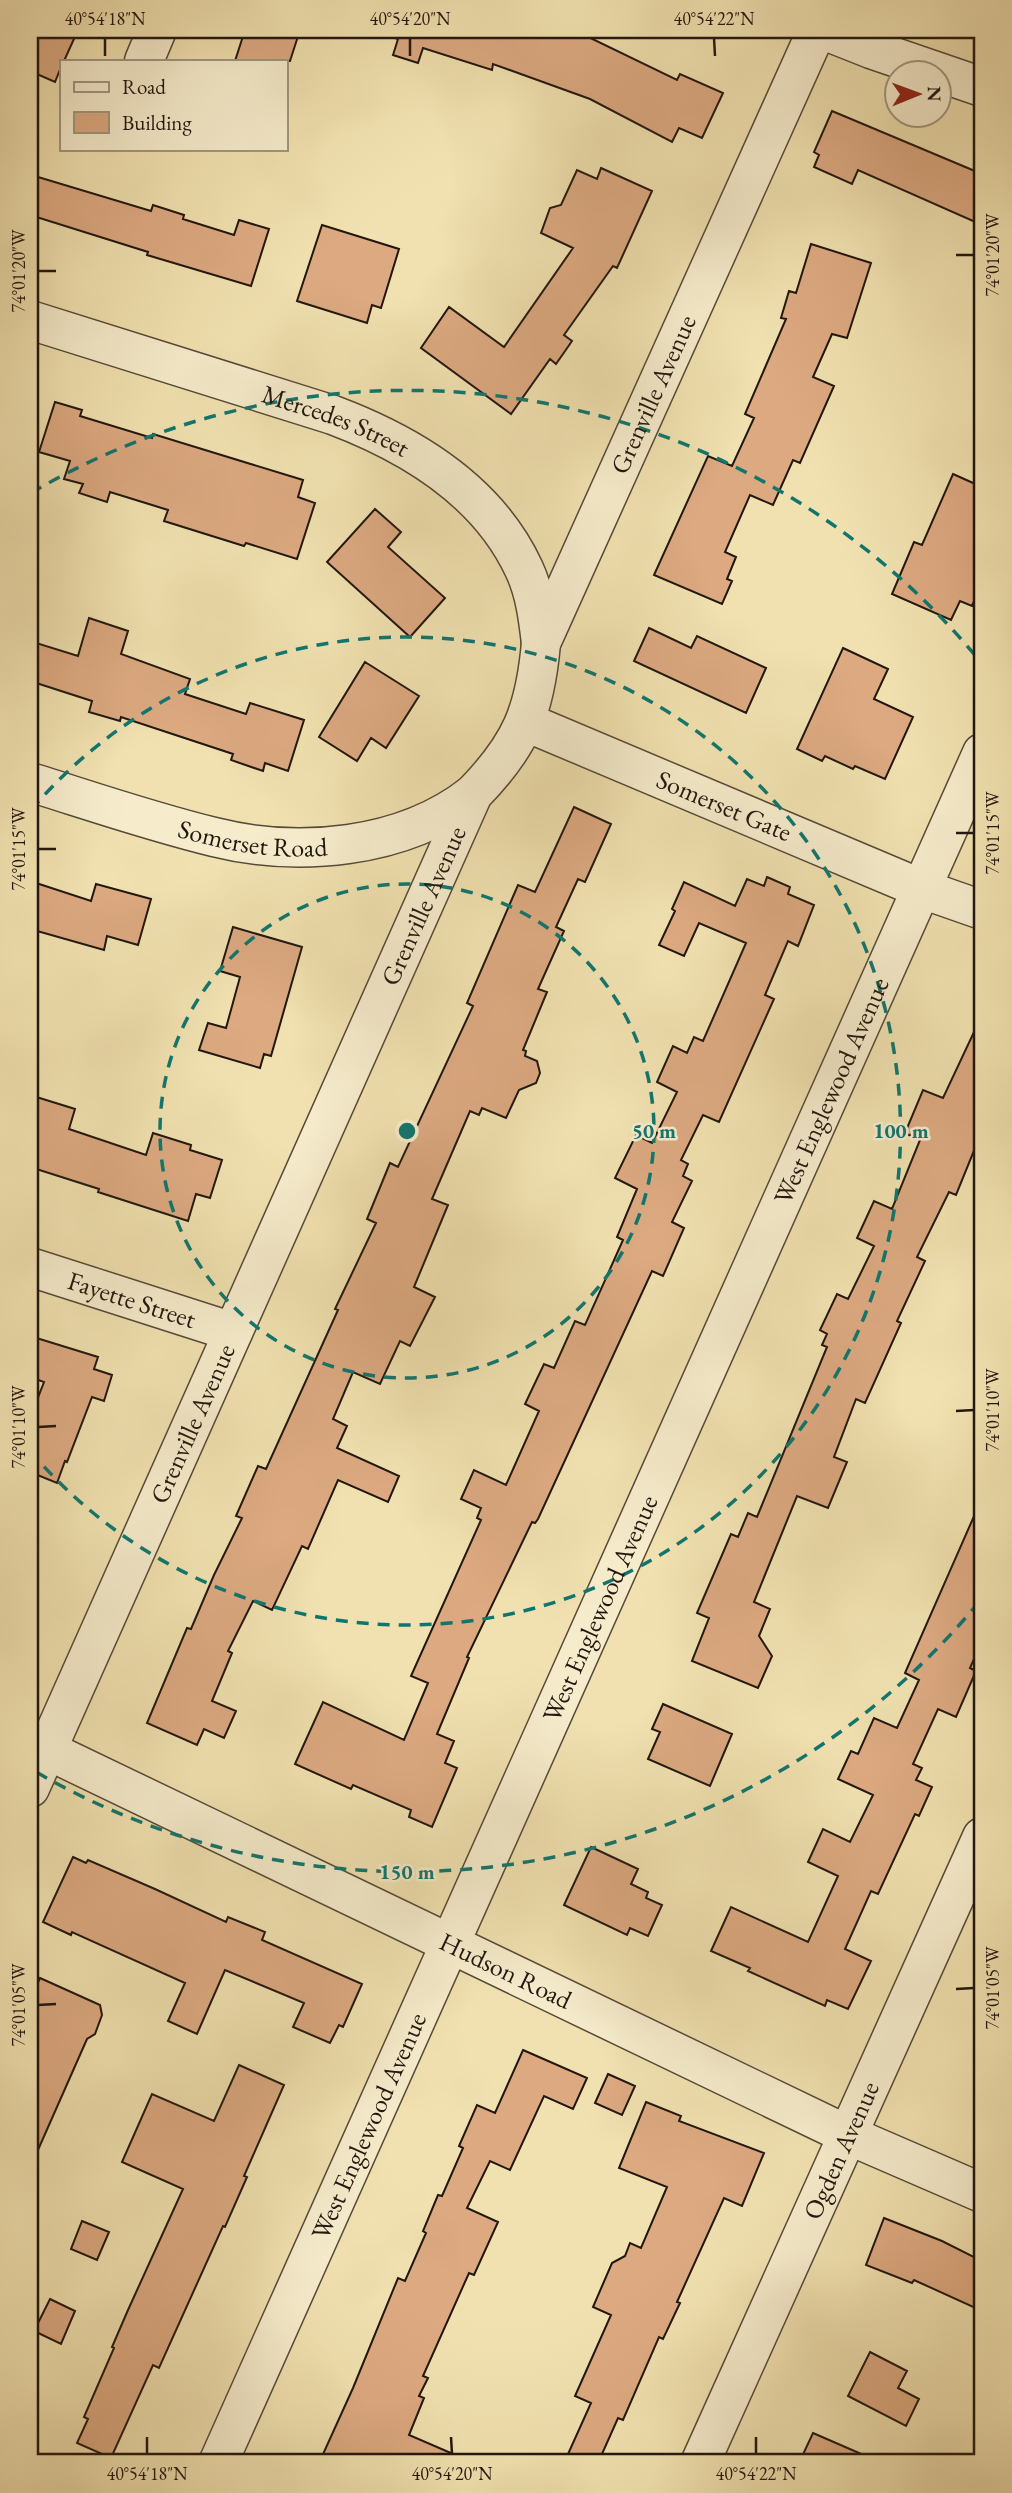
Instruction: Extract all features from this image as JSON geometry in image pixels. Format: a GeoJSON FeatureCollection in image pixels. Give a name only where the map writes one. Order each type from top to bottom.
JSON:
{"type":"FeatureCollection","features":[{"type":"Feature","properties":{"kind":"street"},"geometry":{"type":"LineString","coordinates":[[144,60],[157,30]]}},
{"type":"Feature","properties":{"kind":"street","name":"Grenville Avenue"},"geometry":{"type":"LineString","coordinates":[[30,1788],[38,1747],[233,1332],[473,794],[499,768],[526,722],[537,683],[541,643],[817,30]]}},
{"type":"Feature","properties":{"kind":"street"},"geometry":{"type":"LineString","coordinates":[[823,30],[982,87]]}},
{"type":"Feature","properties":{"kind":"street","name":"Mercedes Street"},"geometry":{"type":"LineString","coordinates":[[30,320],[332,415],[376,432],[422,457],[467,492],[505,535],[525,570],[536,606],[541,643]]}},
{"type":"Feature","properties":{"kind":"street","name":"Somerset Gate"},"geometry":{"type":"LineString","coordinates":[[526,722],[922,889],[982,910]]}},
{"type":"Feature","properties":{"kind":"street","name":"West Englewood Avenue"},"geometry":{"type":"LineString","coordinates":[[218,2463],[982,753]]}},
{"type":"Feature","properties":{"kind":"street","name":"Somerset Road"},"geometry":{"type":"LineString","coordinates":[[30,782],[215,838],[268,846],[328,846],[388,837],[424,825],[457,807],[473,794]]}},
{"type":"Feature","properties":{"kind":"street","name":"Fayette Street"},"geometry":{"type":"LineString","coordinates":[[30,1267],[233,1332]]}},
{"type":"Feature","properties":{"kind":"street","name":"Hudson Road"},"geometry":{"type":"LineString","coordinates":[[38,1747],[848,2135],[982,2193]]}},
{"type":"Feature","properties":{"kind":"street","name":"Ogden Avenue"},"geometry":{"type":"LineString","coordinates":[[700,2463],[982,1837]]}},
{"type":"Feature","properties":{"kind":"building"},"geometry":{"type":"Polygon","coordinates":[[[30,30],[78,30],[64,60],[60,60],[60,70],[55,82],[30,71],[30,30]]]}},
{"type":"Feature","properties":{"kind":"building"},"geometry":{"type":"Polygon","coordinates":[[[245,30],[300,30],[290,61],[235,60],[245,30]]]}},
{"type":"Feature","properties":{"kind":"building"},"geometry":{"type":"Polygon","coordinates":[[[386,30],[574,30],[677,80],[680,74],[723,93],[702,138],[679,128],[672,142],[590,99],[493,64],[492,70],[423,48],[418,63],[393,55],[398,39],[385,35],[386,30]]]}},
{"type":"Feature","properties":{"kind":"building"},"geometry":{"type":"Polygon","coordinates":[[[832,111],[982,174],[982,225],[858,170],[852,184],[814,167],[819,155],[814,152],[832,111]]]}},
{"type":"Feature","properties":{"kind":"building"},"geometry":{"type":"Polygon","coordinates":[[[601,168],[652,191],[617,268],[613,266],[564,335],[572,341],[556,364],[550,359],[511,414],[421,348],[449,307],[504,347],[573,248],[541,233],[550,208],[561,205],[577,170],[597,179],[601,168]]]}},
{"type":"Feature","properties":{"kind":"building"},"geometry":{"type":"Polygon","coordinates":[[[38,177],[151,211],[153,205],[184,215],[183,219],[234,235],[239,220],[269,229],[251,286],[147,255],[148,252],[30,215],[38,177]]]}},
{"type":"Feature","properties":{"kind":"building"},"geometry":{"type":"Polygon","coordinates":[[[322,225],[399,249],[381,308],[372,305],[367,323],[297,301],[322,225]]]}},
{"type":"Feature","properties":{"kind":"building"},"geometry":{"type":"Polygon","coordinates":[[[811,244],[871,263],[847,338],[832,334],[813,377],[834,386],[800,463],[793,460],[773,505],[750,495],[725,552],[736,557],[727,579],[732,581],[722,604],[654,575],[708,456],[732,466],[754,418],[745,414],[786,319],[781,318],[789,291],[796,293],[811,244]]]}},
{"type":"Feature","properties":{"kind":"building"},"geometry":{"type":"Polygon","coordinates":[[[55,402],[82,410],[80,416],[152,438],[153,434],[303,480],[298,497],[315,503],[297,559],[164,521],[168,510],[110,492],[107,502],[79,493],[83,484],[64,479],[70,461],[39,452],[55,402]]]}},
{"type":"Feature","properties":{"kind":"building"},"geometry":{"type":"Polygon","coordinates":[[[953,474],[982,487],[982,582],[972,606],[960,601],[951,620],[892,594],[914,542],[922,545],[953,474]]]}},
{"type":"Feature","properties":{"kind":"building"},"geometry":{"type":"Polygon","coordinates":[[[375,509],[401,532],[388,547],[445,598],[410,637],[327,562],[375,509]]]}},
{"type":"Feature","properties":{"kind":"building"},"geometry":{"type":"Polygon","coordinates":[[[89,618],[128,631],[121,654],[190,679],[185,694],[246,714],[250,703],[304,720],[288,771],[265,763],[263,771],[231,760],[233,754],[121,717],[120,721],[89,712],[92,701],[30,681],[30,641],[78,656],[89,618]]]}},
{"type":"Feature","properties":{"kind":"building"},"geometry":{"type":"Polygon","coordinates":[[[649,628],[691,648],[697,636],[766,668],[746,713],[634,661],[649,628]]]}},
{"type":"Feature","properties":{"kind":"building"},"geometry":{"type":"Polygon","coordinates":[[[843,648],[888,669],[874,699],[913,717],[885,779],[855,766],[853,769],[825,756],[822,761],[797,749],[843,648]]]}},
{"type":"Feature","properties":{"kind":"building"},"geometry":{"type":"Polygon","coordinates":[[[365,662],[419,696],[386,748],[371,738],[357,761],[319,737],[365,662]]]}},
{"type":"Feature","properties":{"kind":"building"},"geometry":{"type":"Polygon","coordinates":[[[574,807],[611,824],[585,882],[578,879],[556,927],[564,931],[538,989],[547,992],[523,1050],[526,1051],[525,1056],[537,1061],[540,1073],[536,1083],[519,1090],[506,1118],[482,1108],[479,1115],[470,1111],[432,1199],[448,1205],[414,1287],[435,1297],[410,1346],[400,1341],[380,1384],[353,1372],[333,1419],[347,1426],[337,1448],[399,1476],[388,1502],[338,1480],[308,1549],[302,1546],[272,1610],[253,1601],[228,1651],[232,1653],[212,1701],[236,1711],[224,1738],[204,1729],[197,1745],[147,1723],[187,1628],[191,1629],[242,1518],[236,1516],[258,1466],[266,1469],[338,1310],[335,1309],[376,1223],[367,1219],[390,1163],[398,1167],[473,1006],[467,1003],[518,885],[535,892],[574,807]]]}},
{"type":"Feature","properties":{"kind":"building"},"geometry":{"type":"Polygon","coordinates":[[[767,877],[790,887],[788,894],[814,905],[798,946],[788,941],[765,995],[774,999],[719,1122],[703,1115],[681,1160],[688,1164],[683,1176],[692,1181],[672,1222],[684,1228],[663,1276],[652,1271],[538,1519],[535,1523],[532,1522],[467,1657],[469,1658],[437,1734],[454,1741],[445,1763],[457,1768],[432,1827],[409,1817],[411,1810],[353,1785],[351,1789],[295,1764],[323,1702],[404,1740],[428,1683],[411,1676],[481,1520],[477,1518],[481,1508],[461,1499],[474,1470],[506,1485],[539,1411],[525,1404],[544,1364],[554,1368],[575,1321],[585,1325],[623,1240],[617,1237],[637,1189],[615,1178],[636,1135],[652,1143],[677,1092],[657,1082],[673,1046],[687,1053],[694,1037],[703,1041],[746,943],[699,923],[684,956],[659,945],[675,911],[672,909],[684,882],[735,906],[747,879],[764,886],[767,877]]]}},
{"type":"Feature","properties":{"kind":"building"},"geometry":{"type":"Polygon","coordinates":[[[30,881],[91,901],[96,884],[151,899],[138,945],[107,936],[104,950],[30,929],[30,881]]]}},
{"type":"Feature","properties":{"kind":"building"},"geometry":{"type":"Polygon","coordinates":[[[233,927],[302,947],[271,1056],[264,1054],[260,1068],[199,1050],[208,1023],[226,1028],[240,977],[220,971],[233,927]]]}},
{"type":"Feature","properties":{"kind":"building"},"geometry":{"type":"Polygon","coordinates":[[[982,1015],[982,1131],[956,1195],[949,1192],[917,1257],[925,1261],[897,1321],[901,1323],[865,1403],[856,1399],[834,1457],[847,1462],[828,1508],[797,1496],[754,1602],[770,1609],[759,1636],[772,1656],[758,1688],[692,1661],[709,1618],[697,1613],[731,1534],[738,1537],[748,1513],[757,1517],[827,1347],[822,1345],[827,1334],[820,1330],[837,1294],[848,1299],[874,1246],[857,1238],[874,1201],[892,1209],[920,1140],[905,1133],[923,1090],[943,1098],[982,1015]]]}},
{"type":"Feature","properties":{"kind":"building"},"geometry":{"type":"Polygon","coordinates":[[[30,1095],[75,1109],[69,1129],[146,1155],[153,1133],[191,1145],[190,1150],[222,1160],[210,1198],[196,1194],[188,1221],[30,1167],[30,1095]]]}},
{"type":"Feature","properties":{"kind":"building"},"geometry":{"type":"Polygon","coordinates":[[[30,1336],[98,1357],[94,1369],[112,1375],[104,1401],[92,1397],[57,1483],[30,1472],[30,1418],[44,1382],[30,1377],[30,1336]]]}},
{"type":"Feature","properties":{"kind":"building"},"geometry":{"type":"Polygon","coordinates":[[[982,1498],[982,1641],[970,1668],[976,1671],[956,1717],[938,1709],[913,1764],[922,1768],[916,1780],[932,1787],[919,1816],[915,1814],[878,1894],[871,1891],[845,1949],[871,1961],[848,2009],[827,2000],[825,2006],[711,1951],[731,1907],[808,1942],[838,1876],[808,1862],[823,1829],[850,1842],[873,1795],[838,1779],[851,1751],[858,1754],[874,1718],[897,1728],[919,1680],[905,1673],[982,1498]]]}},
{"type":"Feature","properties":{"kind":"building"},"geometry":{"type":"Polygon","coordinates":[[[663,1704],[732,1734],[710,1786],[648,1759],[660,1732],[652,1729],[663,1704]]]}},
{"type":"Feature","properties":{"kind":"building"},"geometry":{"type":"Polygon","coordinates":[[[591,1847],[638,1869],[631,1884],[648,1892],[646,1898],[662,1905],[648,1936],[630,1928],[627,1935],[564,1905],[591,1847]]]}},
{"type":"Feature","properties":{"kind":"building"},"geometry":{"type":"Polygon","coordinates":[[[73,1857],[86,1863],[88,1860],[226,1922],[228,1917],[265,1932],[262,1940],[362,1984],[343,2027],[339,2025],[330,2043],[293,2027],[304,2003],[225,1970],[197,2034],[168,2021],[185,1983],[72,1932],[71,1935],[43,1922],[73,1857]]]}},
{"type":"Feature","properties":{"kind":"building"},"geometry":{"type":"Polygon","coordinates":[[[40,1978],[100,2005],[102,2015],[95,2034],[87,2039],[30,2168],[30,2000],[40,1978]]]}},
{"type":"Feature","properties":{"kind":"building"},"geometry":{"type":"Polygon","coordinates":[[[523,2050],[587,2078],[573,2109],[544,2096],[510,2170],[490,2161],[467,2208],[498,2222],[474,2275],[469,2273],[423,2376],[428,2378],[419,2396],[424,2398],[409,2435],[474,2463],[319,2463],[398,2278],[405,2281],[426,2233],[423,2231],[438,2195],[442,2196],[463,2148],[459,2146],[477,2105],[495,2113],[523,2050]]]}},
{"type":"Feature","properties":{"kind":"building"},"geometry":{"type":"Polygon","coordinates":[[[239,2065],[284,2085],[225,2227],[223,2226],[159,2368],[153,2365],[111,2458],[77,2443],[88,2419],[84,2417],[114,2348],[112,2347],[183,2189],[122,2162],[152,2094],[214,2121],[239,2065]]]}},
{"type":"Feature","properties":{"kind":"building"},"geometry":{"type":"Polygon","coordinates":[[[608,2074],[635,2086],[622,2115],[595,2103],[608,2074]]]}},
{"type":"Feature","properties":{"kind":"building"},"geometry":{"type":"Polygon","coordinates":[[[646,2102],[681,2116],[679,2121],[764,2153],[742,2206],[724,2198],[663,2339],[659,2337],[623,2420],[618,2418],[598,2463],[564,2463],[591,2403],[575,2396],[611,2315],[593,2307],[612,2263],[625,2256],[630,2243],[641,2248],[667,2187],[619,2168],[646,2102]]]}},
{"type":"Feature","properties":{"kind":"building"},"geometry":{"type":"Polygon","coordinates":[[[884,2218],[942,2241],[982,2261],[982,2311],[914,2280],[912,2283],[866,2265],[884,2218]]]}},
{"type":"Feature","properties":{"kind":"building"},"geometry":{"type":"Polygon","coordinates":[[[82,2221],[109,2232],[97,2260],[71,2249],[82,2221]]]}},
{"type":"Feature","properties":{"kind":"building"},"geometry":{"type":"Polygon","coordinates":[[[50,2299],[75,2311],[61,2344],[34,2331],[50,2299]]]}},
{"type":"Feature","properties":{"kind":"building"},"geometry":{"type":"Polygon","coordinates":[[[870,2352],[907,2371],[898,2388],[919,2399],[906,2426],[848,2396],[870,2352]]]}},
{"type":"Feature","properties":{"kind":"building"},"geometry":{"type":"Polygon","coordinates":[[[813,2433],[882,2463],[799,2463],[813,2433]]]}}]}
